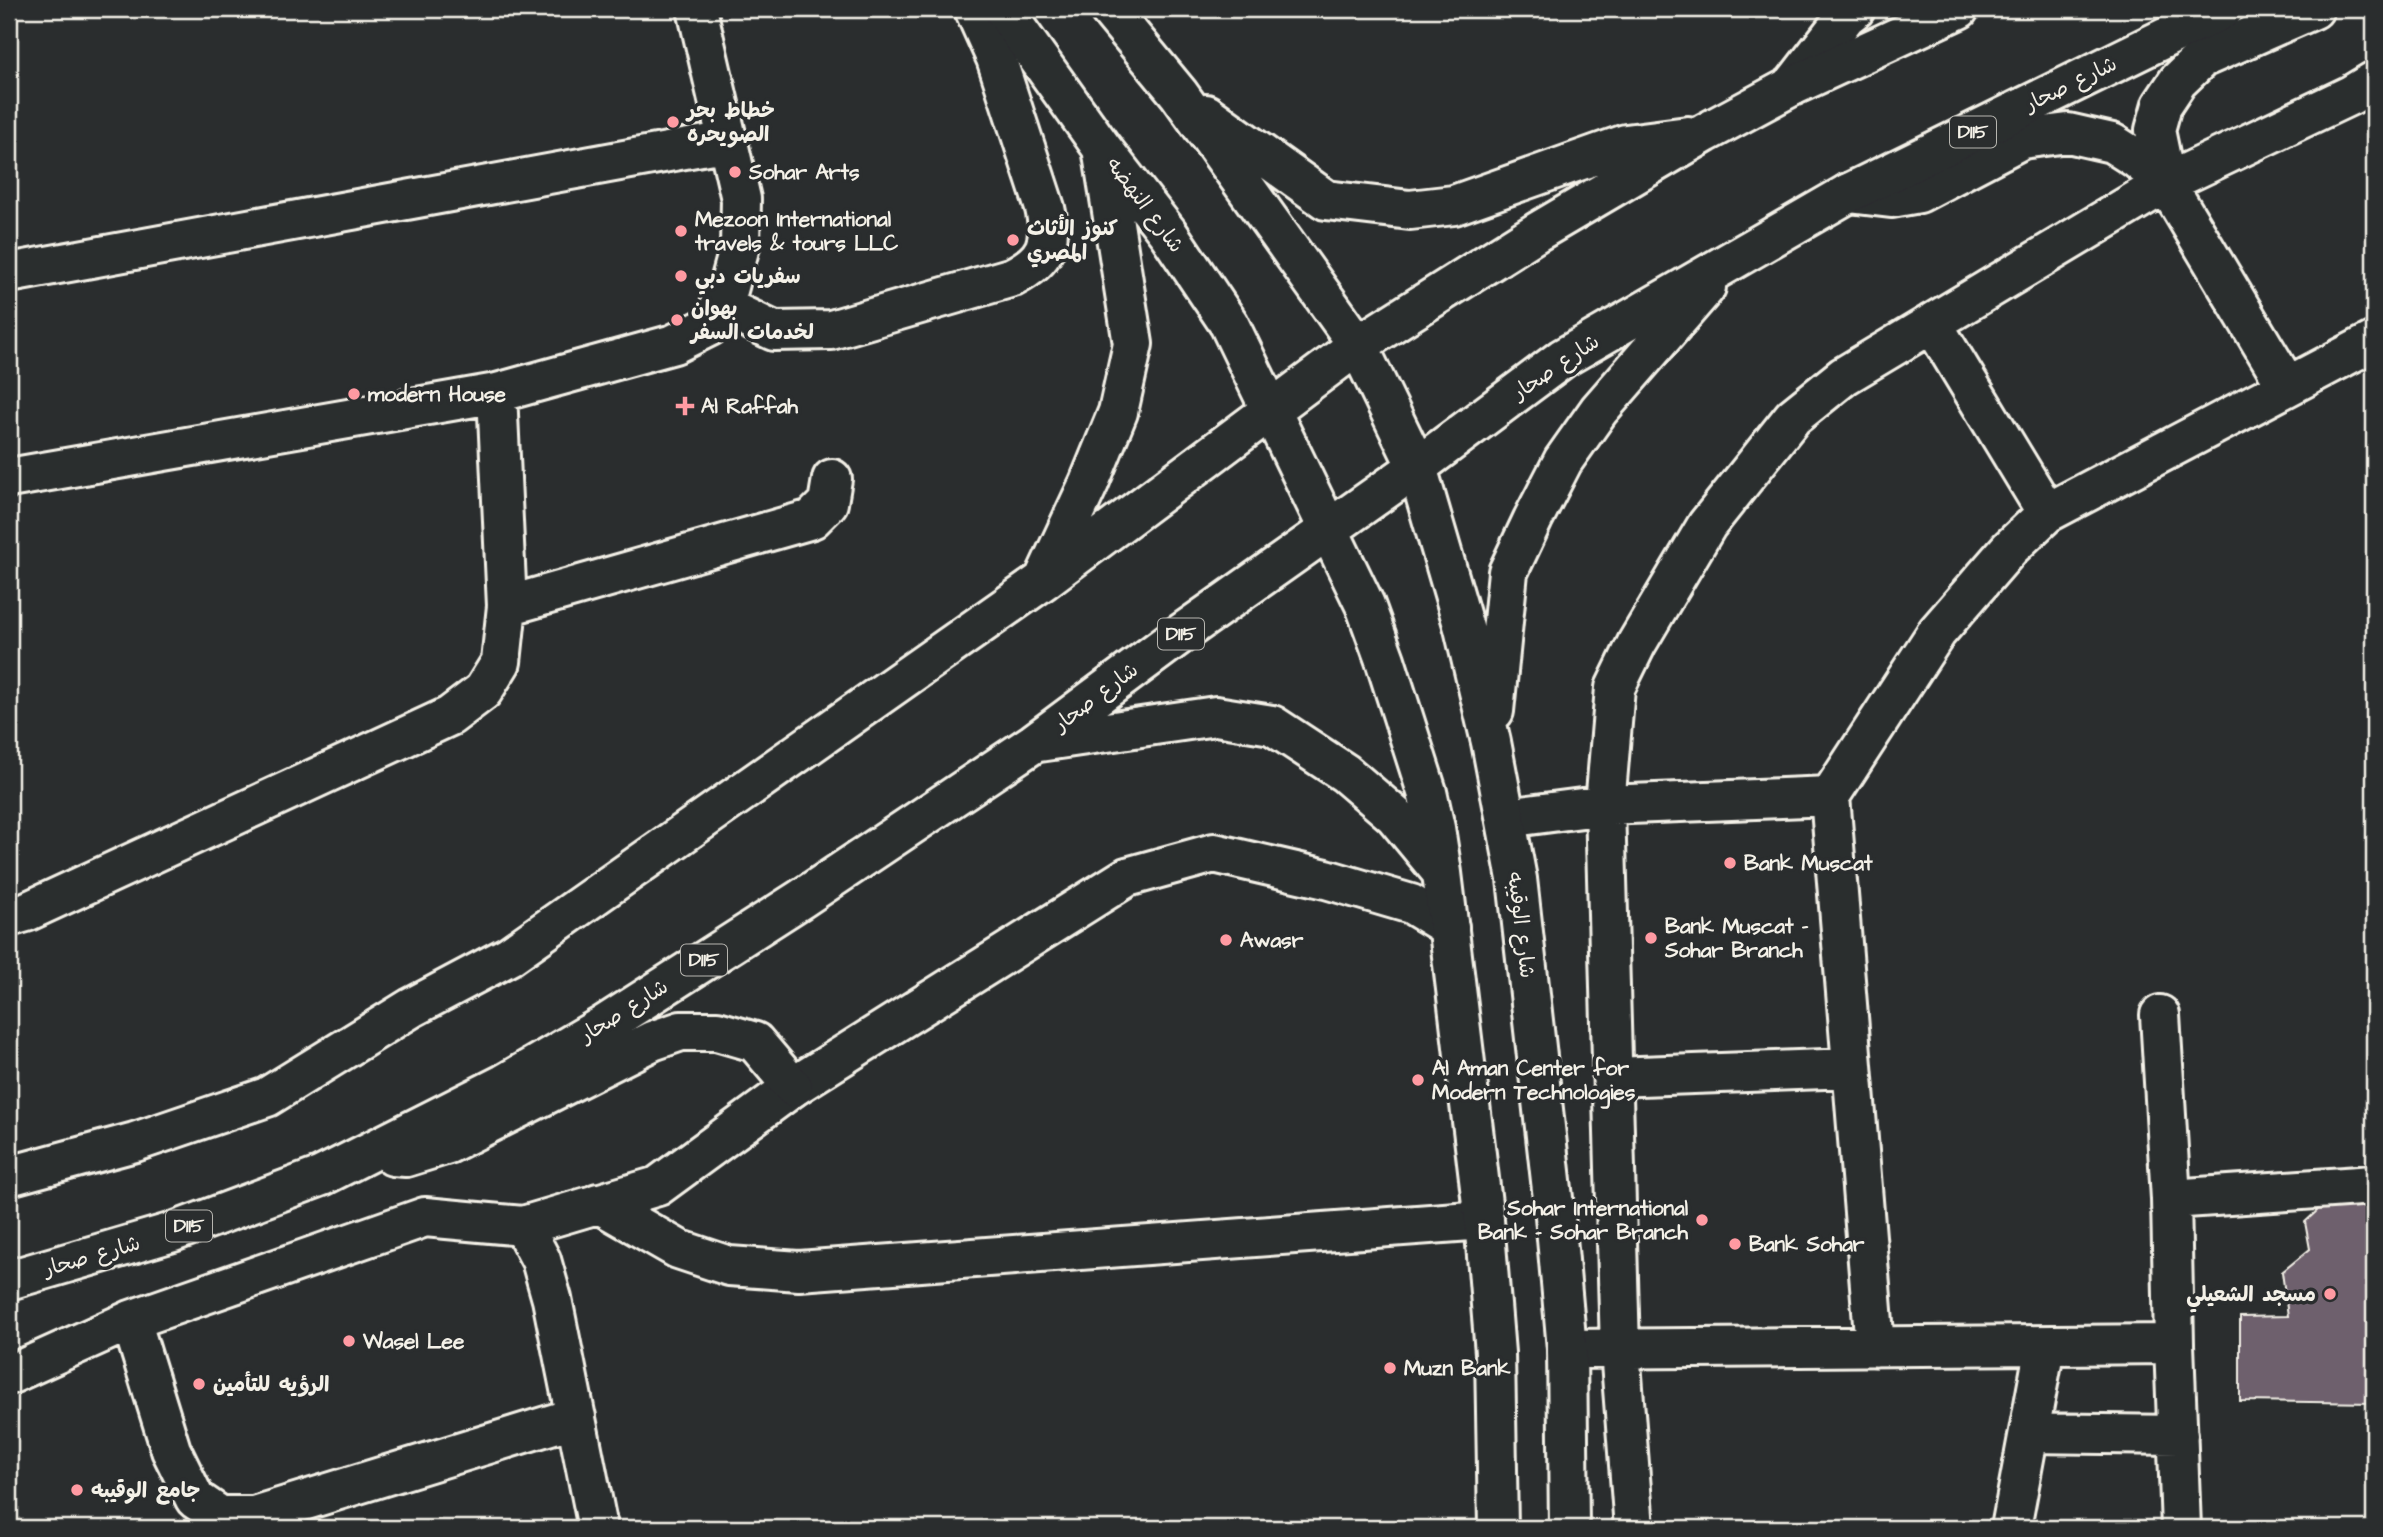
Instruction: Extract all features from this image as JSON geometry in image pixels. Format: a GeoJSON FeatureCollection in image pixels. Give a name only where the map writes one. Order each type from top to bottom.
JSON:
{"type":"FeatureCollection","features":[{"type":"Feature","properties":{"kind":"street"},"geometry":{"type":"LineString","coordinates":[[9,478],[497,393],[674,344],[710,326],[728,290],[740,246],[741,199],[697,9]]}},
{"type":"Feature","properties":{"kind":"street"},"geometry":{"type":"LineString","coordinates":[[720,305],[774,331],[831,330],[1013,277],[1032,267],[1045,250],[1050,229],[996,58],[974,9]]}},
{"type":"Feature","properties":{"kind":"street","name":"شارع النهضه"},"geometry":{"type":"LineString","coordinates":[[1003,9],[1102,148],[1168,233],[1230,324],[1272,410]]}},
{"type":"Feature","properties":{"kind":"street"},"geometry":{"type":"LineString","coordinates":[[1109,9],[1179,94],[1358,345]]}},
{"type":"Feature","properties":{"kind":"street"},"geometry":{"type":"LineString","coordinates":[[1792,86],[1846,16],[1855,9]]}},
{"type":"Feature","properties":{"kind":"street"},"geometry":{"type":"LineString","coordinates":[[9,1176],[135,1142],[267,1097],[411,1008],[509,956],[1044,580],[1358,345],[1537,232],[1705,133],[1792,86],[1959,9]]}},
{"type":"Feature","properties":{"kind":"street","name":"شارع صحار"},"geometry":{"type":"LineString","coordinates":[[9,1280],[173,1232],[322,1176],[504,1084],[601,1027],[801,899],[1034,743],[1417,467],[1563,358],[1849,193],[2224,9]]}},
{"type":"Feature","properties":{"kind":"street"},"geometry":{"type":"LineString","coordinates":[[2287,386],[2166,183],[2155,130],[2162,105],[2178,81],[2202,58],[2314,9]]}},
{"type":"Feature","properties":{"kind":"street"},"geometry":{"type":"LineString","coordinates":[[1634,1528],[1620,1350],[1605,805],[1615,688],[1637,643],[1707,525],[1793,417],[1844,376],[2166,183],[2351,95],[2374,80]]}},
{"type":"Feature","properties":{"kind":"street"},"geometry":{"type":"LineString","coordinates":[[1179,94],[1326,200],[1410,209],[1454,205],[1626,144],[1705,133]]}},
{"type":"Feature","properties":{"kind":"street"},"geometry":{"type":"LineString","coordinates":[[1849,193],[1891,198],[1919,193],[2022,139],[2068,133],[2112,143],[2166,183]]}},
{"type":"Feature","properties":{"kind":"street"},"geometry":{"type":"LineString","coordinates":[[9,273],[728,141]]}},
{"type":"Feature","properties":{"kind":"street"},"geometry":{"type":"LineString","coordinates":[[1044,580],[1118,412],[1133,344],[1102,148]]}},
{"type":"Feature","properties":{"kind":"street"},"geometry":{"type":"LineString","coordinates":[[1491,742],[1508,572],[1532,519],[1563,461],[1599,410],[1726,264]]}},
{"type":"Feature","properties":{"kind":"street"},"geometry":{"type":"LineString","coordinates":[[1932,323],[2047,513]]}},
{"type":"Feature","properties":{"kind":"street"},"geometry":{"type":"LineString","coordinates":[[1875,1347],[1830,796],[1937,632],[2010,548],[2047,513],[2374,341]]}},
{"type":"Feature","properties":{"kind":"street","name":"شارع الوقيبه"},"geometry":{"type":"LineString","coordinates":[[1358,345],[1417,467],[1464,628],[1491,742],[1517,879],[1567,1349],[1569,1528]]}},
{"type":"Feature","properties":{"kind":"street"},"geometry":{"type":"LineString","coordinates":[[9,917],[26,912],[224,822],[450,716],[482,691],[501,662],[507,606],[497,393]]}},
{"type":"Feature","properties":{"kind":"street"},"geometry":{"type":"LineString","coordinates":[[1272,410],[1365,605],[1427,792],[1435,828],[1485,1220],[1495,1353],[1497,1528]]}},
{"type":"Feature","properties":{"kind":"street"},"geometry":{"type":"LineString","coordinates":[[507,606],[812,519],[828,503],[832,479]]}},
{"type":"Feature","properties":{"kind":"street"},"geometry":{"type":"LineString","coordinates":[[1034,743],[1216,716],[1272,725],[1345,774],[1394,815],[1442,873]]}},
{"type":"Feature","properties":{"kind":"street"},"geometry":{"type":"LineString","coordinates":[[1506,818],[1605,805],[1830,796]]}},
{"type":"Feature","properties":{"kind":"street"},"geometry":{"type":"LineString","coordinates":[[9,1375],[131,1320],[425,1217],[523,1226],[658,1185],[793,1087],[1127,877],[1214,853],[1326,879],[1410,904],[1449,927]]}},
{"type":"Feature","properties":{"kind":"street"},"geometry":{"type":"LineString","coordinates":[[2160,1015],[2171,1199],[2181,1528]]}},
{"type":"Feature","properties":{"kind":"street"},"geometry":{"type":"LineString","coordinates":[[363,1156],[406,1157],[447,1144],[652,1041],[681,1031],[717,1031],[755,1042],[793,1087]]}},
{"type":"Feature","properties":{"kind":"street"},"geometry":{"type":"LineString","coordinates":[[1613,1077],[1852,1068]]}},
{"type":"Feature","properties":{"kind":"street"},"geometry":{"type":"LineString","coordinates":[[2171,1199],[2374,1185]]}},
{"type":"Feature","properties":{"kind":"street"},"geometry":{"type":"LineString","coordinates":[[598,1203],[678,1250],[729,1266],[799,1270],[1485,1220]]}},
{"type":"Feature","properties":{"kind":"street"},"geometry":{"type":"LineString","coordinates":[[523,1226],[541,1261],[552,1299],[598,1528]]}},
{"type":"Feature","properties":{"kind":"street"},"geometry":{"type":"LineString","coordinates":[[131,1320],[171,1450],[195,1499],[220,1516],[254,1516],[576,1416]]}},
{"type":"Feature","properties":{"kind":"street"},"geometry":{"type":"LineString","coordinates":[[1567,1349],[2174,1344]]}},
{"type":"Feature","properties":{"kind":"street"},"geometry":{"type":"LineString","coordinates":[[2011,1528],[2045,1346]]}},
{"type":"Feature","properties":{"kind":"street"},"geometry":{"type":"LineString","coordinates":[[2029,1433],[2178,1435]]}},
{"type":"Feature","properties":{"kind":"building","name":"مسجد الشعيلي"},"geometry":{"type":"Polygon","coordinates":[[[2333,1196],[2374,1197],[2374,1403],[2240,1401],[2240,1317],[2288,1316],[2282,1272],[2310,1249],[2305,1222],[2333,1196]]]}},
{"type":"Feature","properties":{"kind":"place","name":"خطاط بحر الصويحره"},"geometry":{"type":"Point","coordinates":[673,122]}},
{"type":"Feature","properties":{"kind":"place","name":"Sohar Arts"},"geometry":{"type":"Point","coordinates":[735,172]}},
{"type":"Feature","properties":{"kind":"place","name":"Mezoon International travels & tours LLC"},"geometry":{"type":"Point","coordinates":[681,231]}},
{"type":"Feature","properties":{"kind":"place","name":"كنوز الأثاث المصري"},"geometry":{"type":"Point","coordinates":[1013,240]}},
{"type":"Feature","properties":{"kind":"place","name":"سفريات دبي"},"geometry":{"type":"Point","coordinates":[681,276]}},
{"type":"Feature","properties":{"kind":"place","name":"بهوان لخدمات السفر"},"geometry":{"type":"Point","coordinates":[677,320]}},
{"type":"Feature","properties":{"kind":"place","name":"modern House"},"geometry":{"type":"Point","coordinates":[354,394]}},
{"type":"Feature","properties":{"kind":"place","name":"Al Raffah"},"geometry":{"type":"Point","coordinates":[685,406]}},
{"type":"Feature","properties":{"kind":"place","name":"Bank Muscat"},"geometry":{"type":"Point","coordinates":[1730,863]}},
{"type":"Feature","properties":{"kind":"place","name":"Bank Muscat - Sohar Branch"},"geometry":{"type":"Point","coordinates":[1651,938]}},
{"type":"Feature","properties":{"kind":"place","name":"Awasr"},"geometry":{"type":"Point","coordinates":[1226,940]}},
{"type":"Feature","properties":{"kind":"place","name":"Al Aman Center for Modern Technologies"},"geometry":{"type":"Point","coordinates":[1418,1080]}},
{"type":"Feature","properties":{"kind":"place","name":"Sohar International Bank - Sohar Branch"},"geometry":{"type":"Point","coordinates":[1702,1220]}},
{"type":"Feature","properties":{"kind":"place","name":"Bank Sohar"},"geometry":{"type":"Point","coordinates":[1735,1244]}},
{"type":"Feature","properties":{"kind":"place","name":"مسجد الشعيلي"},"geometry":{"type":"Point","coordinates":[2330,1294]}},
{"type":"Feature","properties":{"kind":"place","name":"Wasel Lee"},"geometry":{"type":"Point","coordinates":[349,1341]}},
{"type":"Feature","properties":{"kind":"place","name":"Muzn Bank"},"geometry":{"type":"Point","coordinates":[1390,1368]}},
{"type":"Feature","properties":{"kind":"place","name":"الرؤيه للتأمين"},"geometry":{"type":"Point","coordinates":[199,1384]}},
{"type":"Feature","properties":{"kind":"place","name":"جامع الوقيبه"},"geometry":{"type":"Point","coordinates":[77,1490]}}]}
